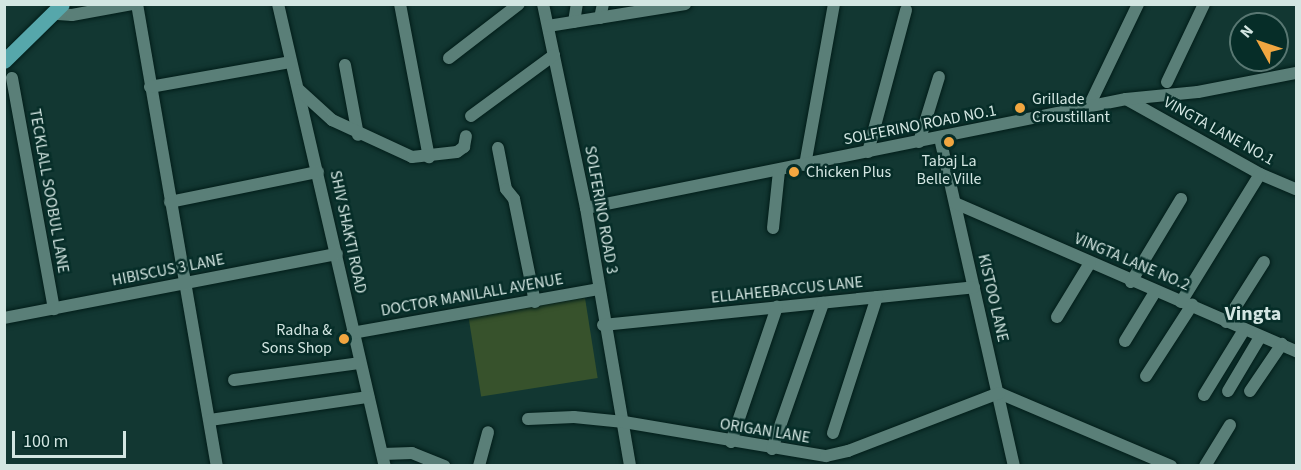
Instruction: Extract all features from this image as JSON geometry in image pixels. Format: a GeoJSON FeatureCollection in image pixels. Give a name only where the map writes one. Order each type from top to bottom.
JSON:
{"type":"FeatureCollection","features":[{"type":"Feature","properties":{"kind":"main road"},"geometry":{"type":"LineString","coordinates":[[4,61],[57,12],[75,4]]}},
{"type":"Feature","properties":{"kind":"street"},"geometry":{"type":"LineString","coordinates":[[57,12],[72,15],[132,4]]}},
{"type":"Feature","properties":{"kind":"street"},"geometry":{"type":"LineString","coordinates":[[137,4],[217,465]]}},
{"type":"Feature","properties":{"kind":"street","name":"SHIV SHAKTI ROAD"},"geometry":{"type":"LineString","coordinates":[[278,4],[337,254],[352,333],[384,460]]}},
{"type":"Feature","properties":{"kind":"street"},"geometry":{"type":"LineString","coordinates":[[400,4],[429,157]]}},
{"type":"Feature","properties":{"kind":"street"},"geometry":{"type":"LineString","coordinates":[[449,58],[519,4]]}},
{"type":"Feature","properties":{"kind":"street","name":"SOLFERINO ROAD 3"},"geometry":{"type":"LineString","coordinates":[[543,4],[586,208],[603,325],[624,422],[630,465]]}},
{"type":"Feature","properties":{"kind":"street"},"geometry":{"type":"LineString","coordinates":[[574,22],[577,4]]}},
{"type":"Feature","properties":{"kind":"street"},"geometry":{"type":"LineString","coordinates":[[600,18],[603,4]]}},
{"type":"Feature","properties":{"kind":"street"},"geometry":{"type":"LineString","coordinates":[[805,165],[834,4]]}},
{"type":"Feature","properties":{"kind":"street"},"geometry":{"type":"LineString","coordinates":[[1089,106],[1138,4]]}},
{"type":"Feature","properties":{"kind":"street"},"geometry":{"type":"LineString","coordinates":[[1167,82],[1204,4]]}},
{"type":"Feature","properties":{"kind":"street"},"geometry":{"type":"LineString","coordinates":[[548,26],[600,18],[639,8],[682,5]]}},
{"type":"Feature","properties":{"kind":"street"},"geometry":{"type":"LineString","coordinates":[[868,152],[906,9]]}},
{"type":"Feature","properties":{"kind":"street"},"geometry":{"type":"LineString","coordinates":[[471,116],[554,56]]}},
{"type":"Feature","properties":{"kind":"street"},"geometry":{"type":"LineString","coordinates":[[150,87],[290,62]]}},
{"type":"Feature","properties":{"kind":"street"},"geometry":{"type":"LineString","coordinates":[[345,65],[358,135]]}},
{"type":"Feature","properties":{"kind":"street","name":"SOLFERINO ROAD NO.1"},"geometry":{"type":"LineString","coordinates":[[586,208],[779,171],[1089,106],[1126,99],[1198,92],[1296,73]]}},
{"type":"Feature","properties":{"kind":"street"},"geometry":{"type":"LineString","coordinates":[[919,142],[939,77]]}},
{"type":"Feature","properties":{"kind":"street","name":"TECKLALL SOOBUL LANE"},"geometry":{"type":"LineString","coordinates":[[12,78],[54,309]]}},
{"type":"Feature","properties":{"kind":"street"},"geometry":{"type":"LineString","coordinates":[[298,89],[332,120],[358,135],[412,157],[429,157],[461,150],[466,136]]}},
{"type":"Feature","properties":{"kind":"street","name":"VINGTA LANE NO.1"},"geometry":{"type":"LineString","coordinates":[[1126,99],[1260,174],[1296,189]]}},
{"type":"Feature","properties":{"kind":"street","name":"KISTOO LANE"},"geometry":{"type":"LineString","coordinates":[[940,138],[1014,465]]}},
{"type":"Feature","properties":{"kind":"street"},"geometry":{"type":"LineString","coordinates":[[498,148],[506,189],[514,199],[535,302]]}},
{"type":"Feature","properties":{"kind":"street"},"geometry":{"type":"LineString","coordinates":[[773,228],[779,171]]}},
{"type":"Feature","properties":{"kind":"street"},"geometry":{"type":"LineString","coordinates":[[170,202],[318,172]]}},
{"type":"Feature","properties":{"kind":"street"},"geometry":{"type":"LineString","coordinates":[[1146,376],[1260,174]]}},
{"type":"Feature","properties":{"kind":"street"},"geometry":{"type":"LineString","coordinates":[[1131,282],[1181,199]]}},
{"type":"Feature","properties":{"kind":"street","name":"VINGTA LANE NO.2"},"geometry":{"type":"LineString","coordinates":[[955,203],[1131,282],[1186,303],[1296,351]]}},
{"type":"Feature","properties":{"kind":"street","name":"HIBISCUS 3 LANE"},"geometry":{"type":"LineString","coordinates":[[4,318],[337,254]]}},
{"type":"Feature","properties":{"kind":"street"},"geometry":{"type":"LineString","coordinates":[[1226,322],[1264,262]]}},
{"type":"Feature","properties":{"kind":"street"},"geometry":{"type":"LineString","coordinates":[[1057,317],[1090,263]]}},
{"type":"Feature","properties":{"kind":"street","name":"ELLAHEEBACCUS LANE"},"geometry":{"type":"LineString","coordinates":[[603,325],[974,287]]}},
{"type":"Feature","properties":{"kind":"street","name":"DOCTOR MANILALL AVENUE"},"geometry":{"type":"LineString","coordinates":[[352,333],[535,302],[597,289]]}},
{"type":"Feature","properties":{"kind":"street"},"geometry":{"type":"LineString","coordinates":[[1125,341],[1155,292]]}},
{"type":"Feature","properties":{"kind":"street"},"geometry":{"type":"LineString","coordinates":[[833,433],[878,297]]}},
{"type":"Feature","properties":{"kind":"street"},"geometry":{"type":"LineString","coordinates":[[772,449],[823,303]]}},
{"type":"Feature","properties":{"kind":"street"},"geometry":{"type":"LineString","coordinates":[[731,442],[777,307]]}},
{"type":"Feature","properties":{"kind":"street"},"geometry":{"type":"LineString","coordinates":[[1204,395],[1244,330]]}},
{"type":"Feature","properties":{"kind":"street"},"geometry":{"type":"LineString","coordinates":[[1228,391],[1260,337]]}},
{"type":"Feature","properties":{"kind":"street"},"geometry":{"type":"LineString","coordinates":[[1250,391],[1282,344]]}},
{"type":"Feature","properties":{"kind":"street"},"geometry":{"type":"LineString","coordinates":[[234,380],[359,363]]}},
{"type":"Feature","properties":{"kind":"street"},"geometry":{"type":"LineString","coordinates":[[999,393],[1171,465]]}},
{"type":"Feature","properties":{"kind":"street","name":"ORIGAN LANE"},"geometry":{"type":"LineString","coordinates":[[528,419],[574,417],[624,422],[811,456],[848,451],[999,393]]}},
{"type":"Feature","properties":{"kind":"street"},"geometry":{"type":"LineString","coordinates":[[210,420],[368,397]]}},
{"type":"Feature","properties":{"kind":"street"},"geometry":{"type":"LineString","coordinates":[[1204,465],[1230,425]]}},
{"type":"Feature","properties":{"kind":"street"},"geometry":{"type":"LineString","coordinates":[[479,465],[488,432]]}},
{"type":"Feature","properties":{"kind":"street"},"geometry":{"type":"LineString","coordinates":[[384,460],[412,453],[444,465]]}},
{"type":"Feature","properties":{"kind":"green space"},"geometry":{"type":"Polygon","coordinates":[[[585,298],[598,378],[481,396],[468,316],[585,298]]]}},
{"type":"Feature","properties":{"kind":"place","name":"Grillade Croustillant"},"geometry":{"type":"Point","coordinates":[1020,108]}},
{"type":"Feature","properties":{"kind":"place","name":"Tabaj La Belle Ville"},"geometry":{"type":"Point","coordinates":[949,142]}},
{"type":"Feature","properties":{"kind":"place","name":"Chicken Plus"},"geometry":{"type":"Point","coordinates":[794,172]}},
{"type":"Feature","properties":{"kind":"place","name":"Radha & Sons Shop"},"geometry":{"type":"Point","coordinates":[344,339]}},
{"type":"Feature","properties":{"kind":"district","name":"Vingta"},"geometry":{"type":"Point","coordinates":[1253,314]}}]}
